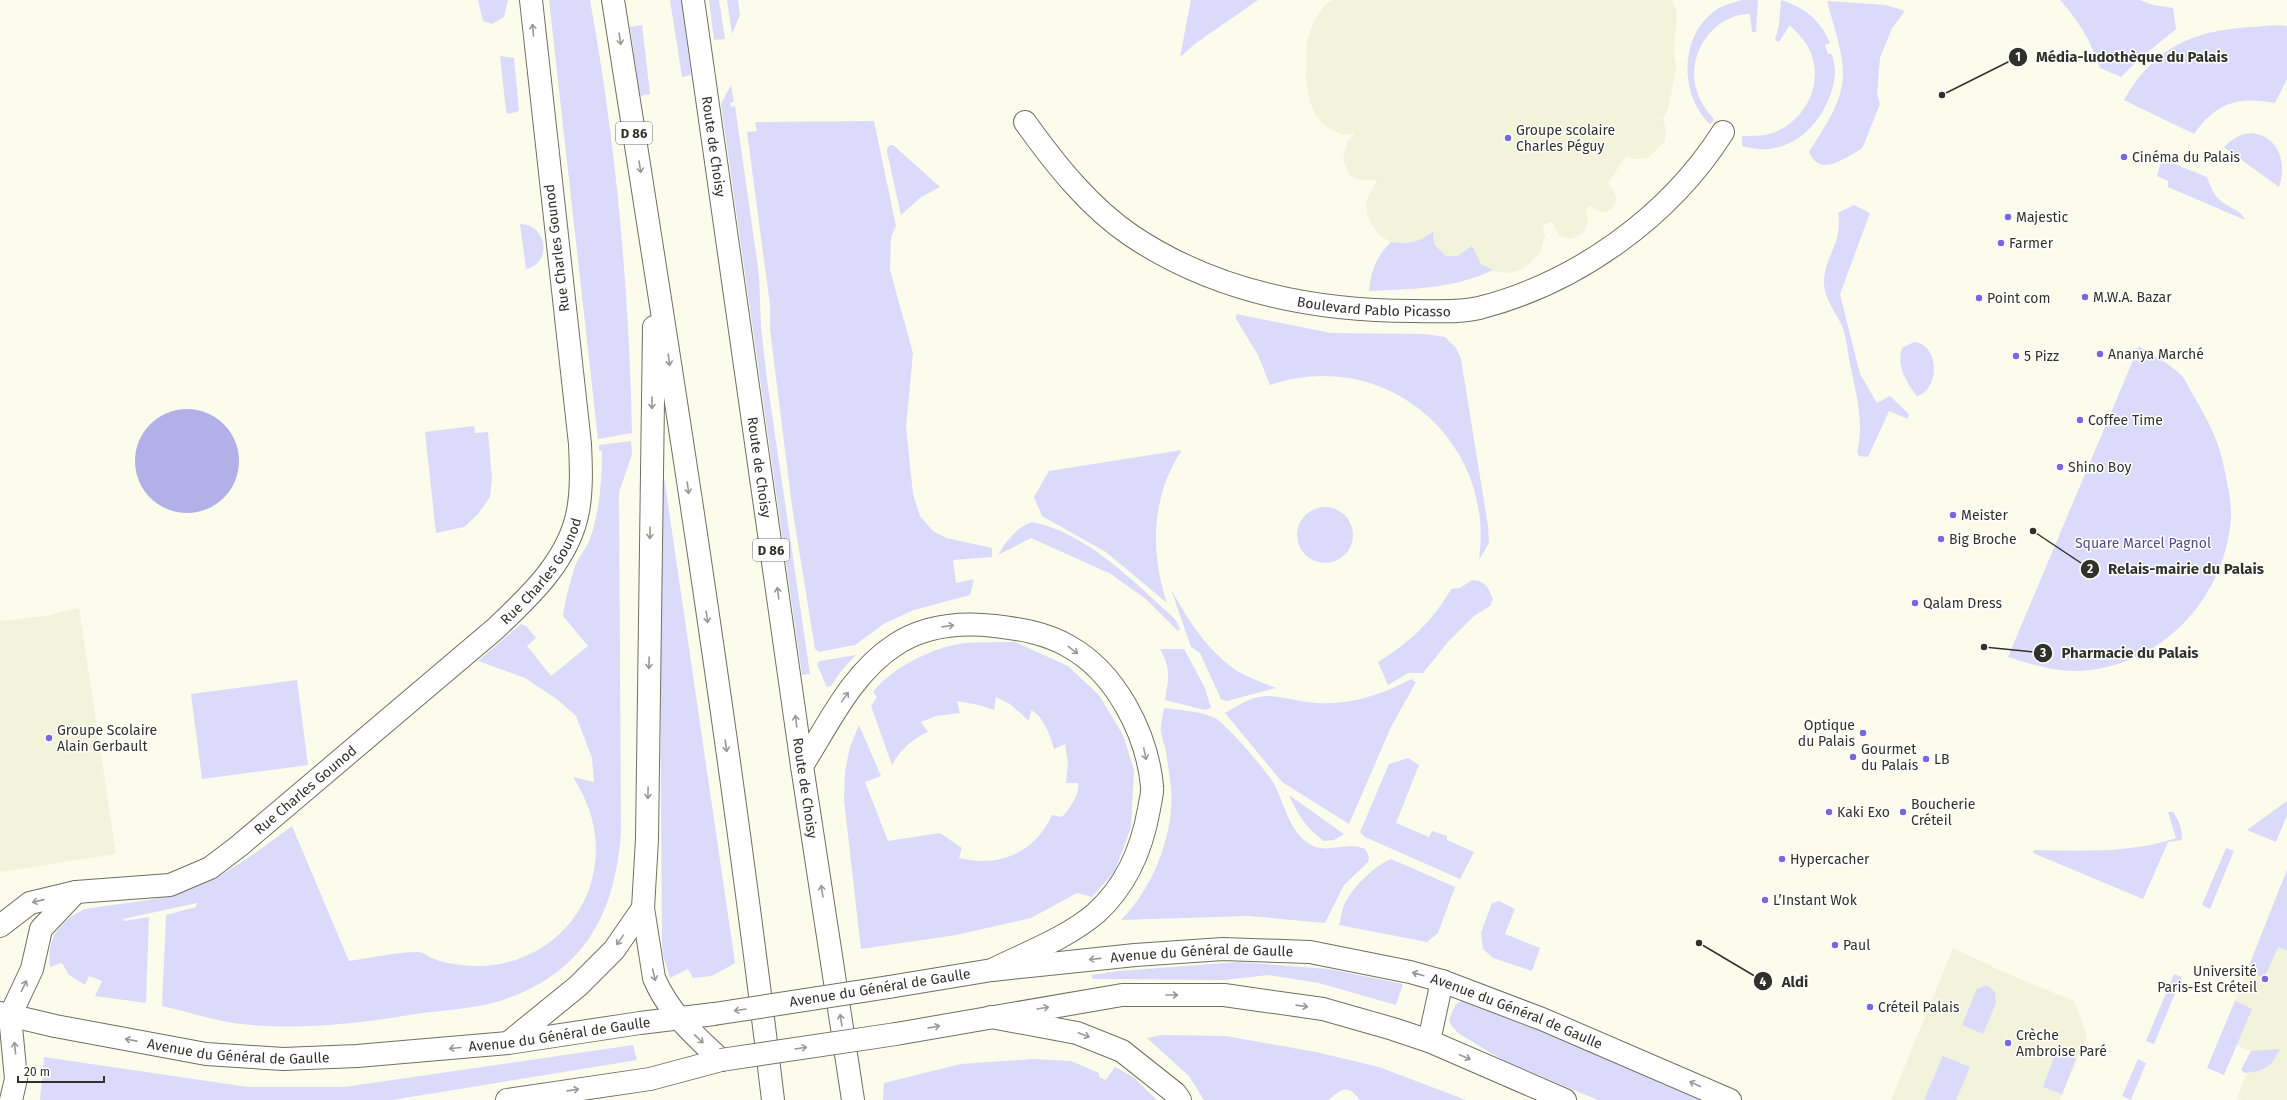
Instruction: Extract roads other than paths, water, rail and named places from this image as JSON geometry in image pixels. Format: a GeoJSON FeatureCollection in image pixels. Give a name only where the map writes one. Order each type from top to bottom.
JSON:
{"type":"FeatureCollection","features":[{"type":"Feature","properties":{"kind":"main road","name":"Rue Charles Gounod"},"geometry":{"type":"LineString","coordinates":[[0,926],[30,903],[76,892],[170,885],[210,868],[246,841],[495,629],[529,597],[556,560],[568,539],[578,512],[581,480],[580,444],[563,284],[536,59],[531,0]]}},
{"type":"Feature","properties":{"kind":"main road","name":"D 86"},"geometry":{"type":"LineString","coordinates":[[614,0],[656,266],[754,938],[773,1100]]}},
{"type":"Feature","properties":{"kind":"main road","name":"Route de Choisy"},"geometry":{"type":"LineString","coordinates":[[693,0],[802,766],[853,1100]]}},
{"type":"Feature","properties":{"kind":"main road","name":"Boulevard Pablo Picasso"},"geometry":{"type":"LineString","coordinates":[[1025,122],[1057,164],[1090,201],[1131,236],[1173,260],[1204,275],[1273,297],[1353,309],[1402,311],[1446,311],[1478,308],[1529,290],[1583,266],[1634,231],[1705,159],[1723,132]]}},
{"type":"Feature","properties":{"kind":"main road"},"geometry":{"type":"LineString","coordinates":[[656,266],[651,451],[647,839],[643,908],[654,978],[677,1018],[721,1060]]}},
{"type":"Feature","properties":{"kind":"main road"},"geometry":{"type":"LineString","coordinates":[[802,766],[840,704],[870,664],[896,644],[925,630],[970,623],[1023,629],[1047,636],[1070,646],[1099,670],[1123,699],[1142,739],[1152,788],[1145,828],[1132,869],[1096,913],[1072,930],[992,970]]}},
{"type":"Feature","properties":{"kind":"main road"},"geometry":{"type":"LineString","coordinates":[[11,1100],[16,1079],[5,1014],[32,970],[41,929],[76,892]]}},
{"type":"Feature","properties":{"kind":"main road"},"geometry":{"type":"LineString","coordinates":[[508,1043],[578,986],[614,950],[643,908]]}},
{"type":"Feature","properties":{"kind":"main road","name":"Avenue du Général de Gaulle"},"geometry":{"type":"LineString","coordinates":[[5,1014],[206,1054],[284,1059],[356,1056],[508,1043],[714,1014],[992,970],[1135,955],[1223,949],[1310,952],[1410,972],[1442,981],[1542,1019],[1730,1100]]}},
{"type":"Feature","properties":{"kind":"main road"},"geometry":{"type":"LineString","coordinates":[[1429,1042],[1442,981]]}},
{"type":"Feature","properties":{"kind":"main road"},"geometry":{"type":"LineString","coordinates":[[507,1100],[650,1079],[721,1060],[896,1034],[1122,995],[1224,995],[1323,1009],[1429,1042],[1565,1100]]}},
{"type":"Feature","properties":{"kind":"main road"},"geometry":{"type":"LineString","coordinates":[[991,1017],[1077,1033],[1122,1051],[1175,1093],[1180,1100]]}},
{"type":"Feature","properties":{"kind":"place","name":"Média-ludothèque du Palais"},"geometry":{"type":"Point","coordinates":[1942,95]}},
{"type":"Feature","properties":{"kind":"place","name":"Groupe scolaire Charles Péguy"},"geometry":{"type":"Point","coordinates":[1508,138]}},
{"type":"Feature","properties":{"kind":"place","name":"Cinéma du Palais"},"geometry":{"type":"Point","coordinates":[2124,157]}},
{"type":"Feature","properties":{"kind":"place","name":"Majestic"},"geometry":{"type":"Point","coordinates":[2008,217]}},
{"type":"Feature","properties":{"kind":"place","name":"Farmer"},"geometry":{"type":"Point","coordinates":[2001,243]}},
{"type":"Feature","properties":{"kind":"place","name":"M.W.A. Bazar"},"geometry":{"type":"Point","coordinates":[2085,297]}},
{"type":"Feature","properties":{"kind":"place","name":"Point com"},"geometry":{"type":"Point","coordinates":[1979,298]}},
{"type":"Feature","properties":{"kind":"place","name":"Ananya Marché"},"geometry":{"type":"Point","coordinates":[2100,354]}},
{"type":"Feature","properties":{"kind":"place","name":"5 Pizz"},"geometry":{"type":"Point","coordinates":[2016,356]}},
{"type":"Feature","properties":{"kind":"place","name":"Coffee Time"},"geometry":{"type":"Point","coordinates":[2080,420]}},
{"type":"Feature","properties":{"kind":"place","name":"Shino Boy"},"geometry":{"type":"Point","coordinates":[2060,467]}},
{"type":"Feature","properties":{"kind":"place","name":"Meister"},"geometry":{"type":"Point","coordinates":[1953,515]}},
{"type":"Feature","properties":{"kind":"place","name":"Relais-mairie du Palais"},"geometry":{"type":"Point","coordinates":[2033,531]}},
{"type":"Feature","properties":{"kind":"place","name":"Big Broche"},"geometry":{"type":"Point","coordinates":[1941,539]}},
{"type":"Feature","properties":{"kind":"place","name":"Qalam Dress"},"geometry":{"type":"Point","coordinates":[1915,603]}},
{"type":"Feature","properties":{"kind":"place","name":"Pharmacie du Palais"},"geometry":{"type":"Point","coordinates":[1984,647]}},
{"type":"Feature","properties":{"kind":"place","name":"Optique du Palais"},"geometry":{"type":"Point","coordinates":[1863,733]}},
{"type":"Feature","properties":{"kind":"place","name":"Groupe Scolaire Alain Gerbault"},"geometry":{"type":"Point","coordinates":[49,738]}},
{"type":"Feature","properties":{"kind":"place","name":"Gourmet du Palais"},"geometry":{"type":"Point","coordinates":[1853,757]}},
{"type":"Feature","properties":{"kind":"place","name":"LB"},"geometry":{"type":"Point","coordinates":[1926,759]}},
{"type":"Feature","properties":{"kind":"place","name":"Kaki Exo"},"geometry":{"type":"Point","coordinates":[1829,812]}},
{"type":"Feature","properties":{"kind":"place","name":"Boucherie Créteil"},"geometry":{"type":"Point","coordinates":[1903,812]}},
{"type":"Feature","properties":{"kind":"place","name":"Hypercacher"},"geometry":{"type":"Point","coordinates":[1782,859]}},
{"type":"Feature","properties":{"kind":"place","name":"L’Instant Wok"},"geometry":{"type":"Point","coordinates":[1765,900]}},
{"type":"Feature","properties":{"kind":"place","name":"Aldi"},"geometry":{"type":"Point","coordinates":[1699,943]}},
{"type":"Feature","properties":{"kind":"place","name":"Paul"},"geometry":{"type":"Point","coordinates":[1835,945]}},
{"type":"Feature","properties":{"kind":"place","name":"Université Paris-Est Créteil"},"geometry":{"type":"Point","coordinates":[2265,979]}},
{"type":"Feature","properties":{"kind":"place","name":"Créteil Palais"},"geometry":{"type":"Point","coordinates":[1870,1007]}},
{"type":"Feature","properties":{"kind":"place","name":"Crèche Ambroise Paré"},"geometry":{"type":"Point","coordinates":[2008,1043]}},
{"type":"Feature","properties":{"kind":"park label","name":"Square Marcel Pagnol"},"geometry":{"type":"Point","coordinates":[2143,543]}}]}
